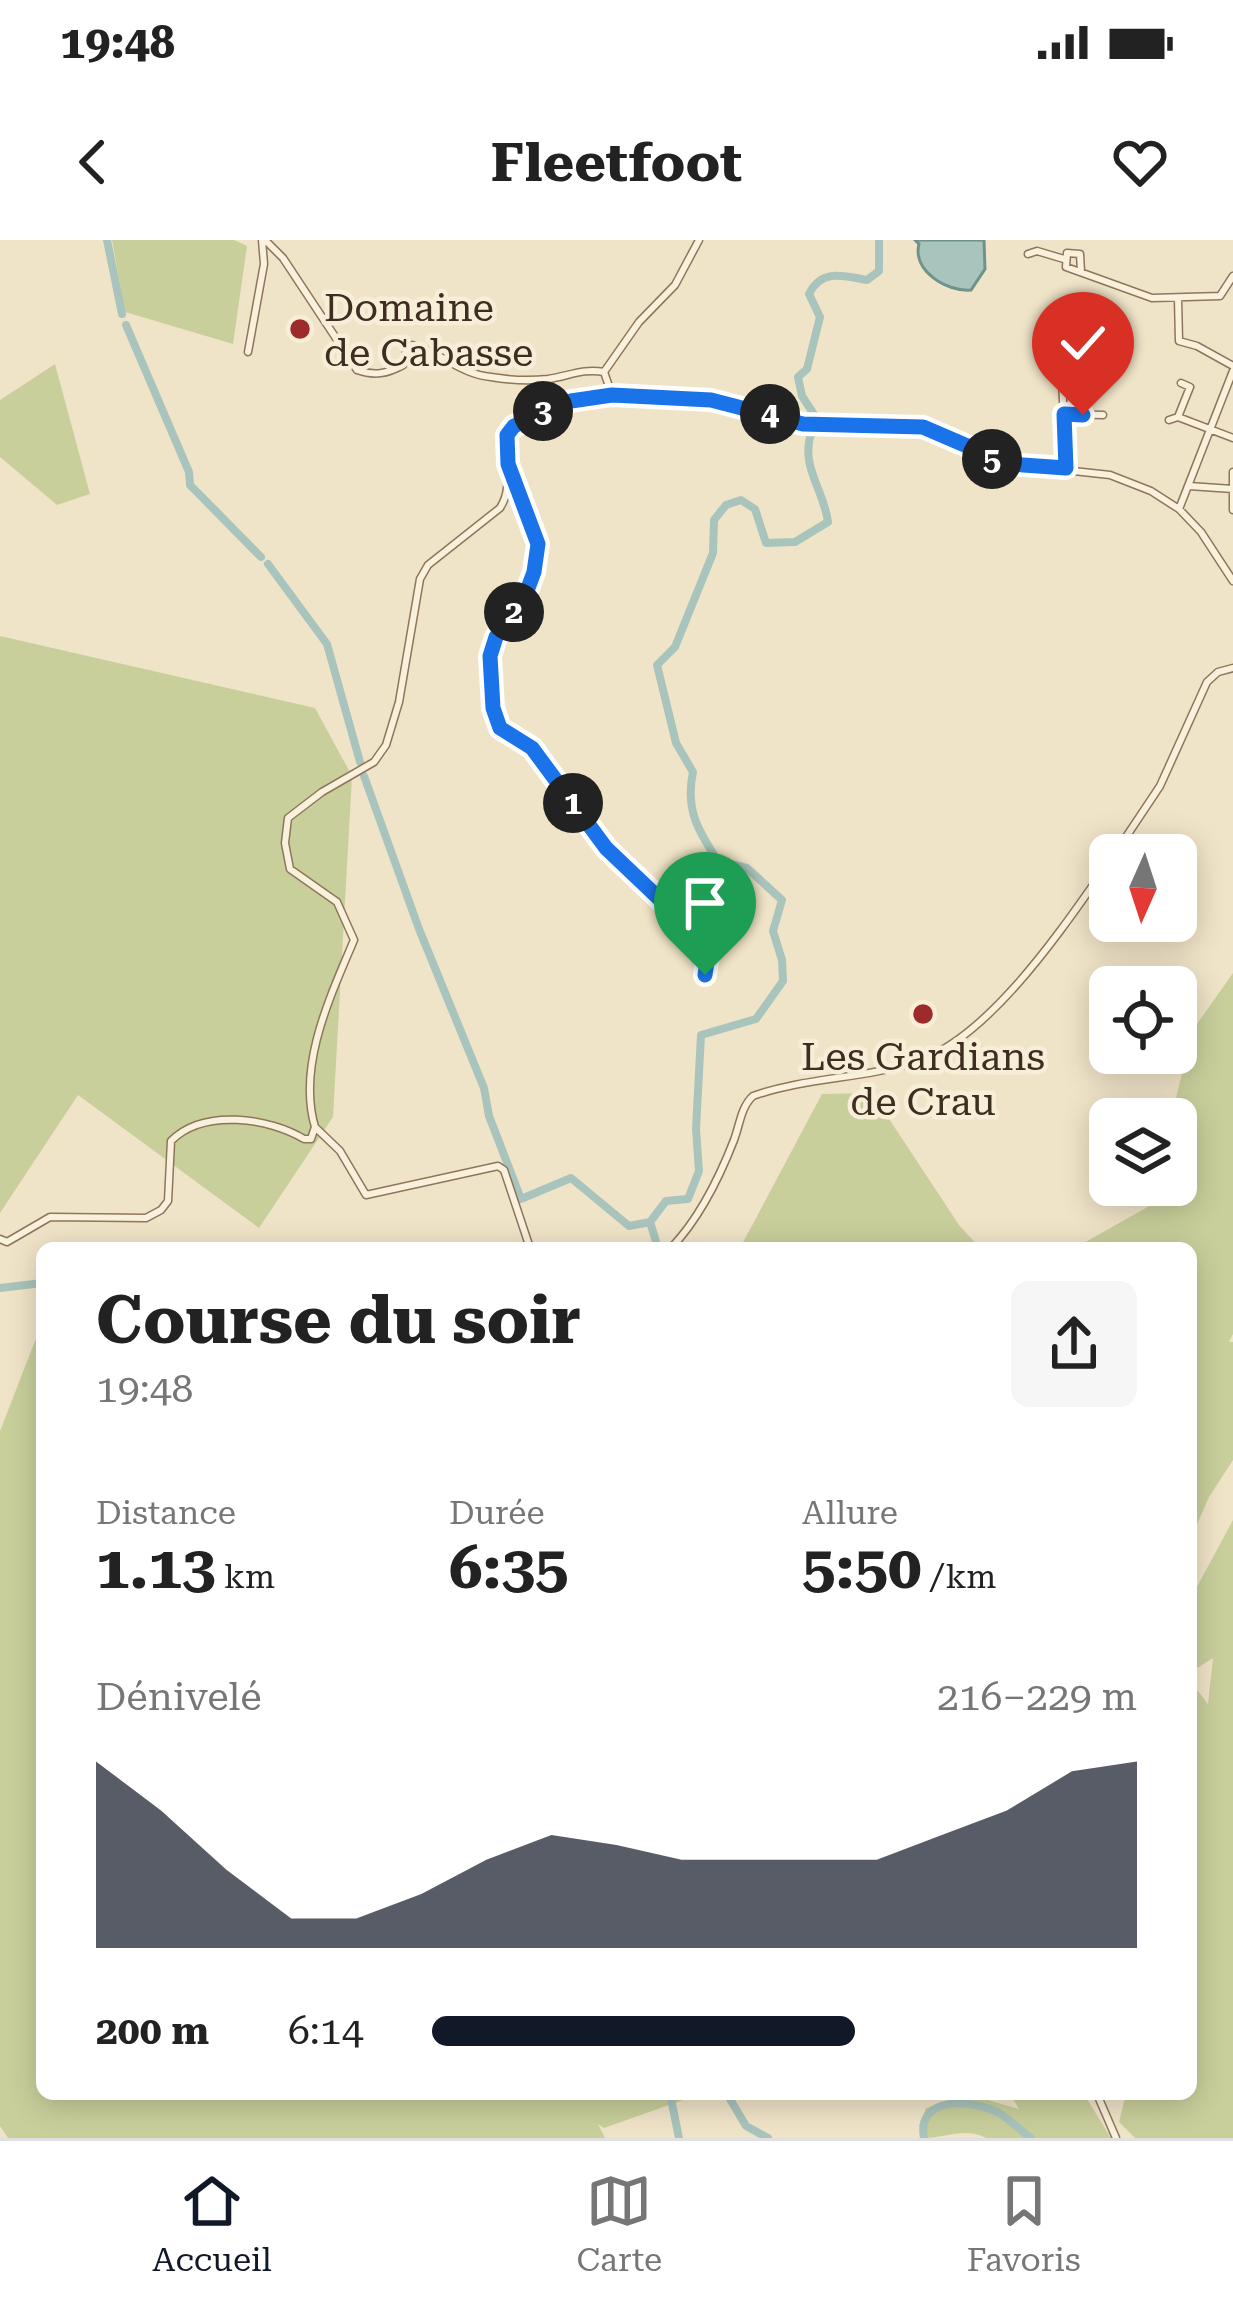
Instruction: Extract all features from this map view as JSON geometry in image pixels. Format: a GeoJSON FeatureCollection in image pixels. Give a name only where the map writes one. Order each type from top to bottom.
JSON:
{"type":"FeatureCollection","features":[{"type":"Feature","properties":{"kind":"street"},"geometry":{"type":"LineString","coordinates":[[248,352],[264,264],[263,240]]}},
{"type":"Feature","properties":{"kind":"street"},"geometry":{"type":"LineString","coordinates":[[263,240],[283,258],[357,370],[379,374],[392,370],[403,364],[412,345],[443,357],[459,370],[496,378],[551,379],[586,369],[604,372]]}},
{"type":"Feature","properties":{"kind":"street"},"geometry":{"type":"LineString","coordinates":[[604,372],[639,322],[676,285],[699,240]]}},
{"type":"Feature","properties":{"kind":"street"},"geometry":{"type":"LineString","coordinates":[[1028,254],[1037,251],[1064,259]]}},
{"type":"Feature","properties":{"kind":"street"},"geometry":{"type":"LineString","coordinates":[[1064,259],[1072,251],[1080,254],[1081,272]]}},
{"type":"Feature","properties":{"kind":"street"},"geometry":{"type":"LineString","coordinates":[[1064,259],[1066,267],[1152,298],[1220,296],[1233,276]]}},
{"type":"Feature","properties":{"kind":"street"},"geometry":{"type":"LineString","coordinates":[[1178,298],[1179,341],[1197,346],[1233,369],[1179,509]]}},
{"type":"Feature","properties":{"kind":"street"},"geometry":{"type":"LineString","coordinates":[[1066,468],[1064,350],[1095,345]]}},
{"type":"Feature","properties":{"kind":"street"},"geometry":{"type":"LineString","coordinates":[[604,372],[612,395]]}},
{"type":"Feature","properties":{"kind":"street"},"geometry":{"type":"LineString","coordinates":[[1181,383],[1190,387],[1174,418],[1233,438]]}},
{"type":"Feature","properties":{"kind":"street"},"geometry":{"type":"LineString","coordinates":[[528,1242],[504,1170],[498,1166],[366,1195],[340,1151],[315,1127],[308,1101],[309,1076],[332,994],[354,940],[337,902],[290,868],[285,843],[288,818],[374,762],[386,745],[399,702],[420,579],[428,565],[500,508],[509,485],[507,435],[514,426],[571,401],[612,395],[711,400],[803,424],[923,427],[1009,464],[1110,475],[1151,491],[1179,509],[1201,532],[1233,581]]}},
{"type":"Feature","properties":{"kind":"street"},"geometry":{"type":"LineString","coordinates":[[1064,414],[1103,415]]}},
{"type":"Feature","properties":{"kind":"street"},"geometry":{"type":"LineString","coordinates":[[508,464],[538,544],[524,599],[496,637],[490,656],[493,708],[500,728],[532,748],[606,848],[671,911],[710,941],[705,975]]}},
{"type":"Feature","properties":{"kind":"street"},"geometry":{"type":"LineString","coordinates":[[1233,472],[1233,511]]}},
{"type":"Feature","properties":{"kind":"street"},"geometry":{"type":"LineString","coordinates":[[1189,486],[1232,489]]}},
{"type":"Feature","properties":{"kind":"street"},"geometry":{"type":"LineString","coordinates":[[1128,834],[1160,786],[1207,682],[1233,668]]}},
{"type":"Feature","properties":{"kind":"street"},"geometry":{"type":"LineString","coordinates":[[676,1242],[690,1227],[733,1144],[746,1102],[753,1096],[914,1063],[935,1054],[998,1004],[1089,889]]}},
{"type":"Feature","properties":{"kind":"street"},"geometry":{"type":"LineString","coordinates":[[0,1239],[20,1236],[50,1217],[146,1218],[161,1210],[168,1201],[171,1141],[198,1125],[221,1118],[292,1130],[304,1139],[311,1139],[315,1127]]}},
{"type":"Feature","properties":{"kind":"street"},"geometry":{"type":"LineString","coordinates":[[1100,2100],[1116,2138]]}},
{"type":"Feature","properties":{"kind":"green space"},"geometry":{"type":"Polygon","coordinates":[[[112,240],[234,240],[247,246],[233,344],[125,312],[112,240]]]}},
{"type":"Feature","properties":{"kind":"green space"},"geometry":{"type":"Polygon","coordinates":[[[55,364],[90,494],[57,505],[0,457],[0,400],[55,364]]]}},
{"type":"Feature","properties":{"kind":"green space"},"geometry":{"type":"Polygon","coordinates":[[[0,636],[315,708],[352,776],[333,1117],[259,1228],[78,1095],[0,1213],[0,636]]]}},
{"type":"Feature","properties":{"kind":"green space"},"geometry":{"type":"Polygon","coordinates":[[[1233,973],[1233,1334],[1229,1342],[1233,1342],[1233,1460],[1197,1524],[1197,1242],[1086,1242],[1149,1206],[1197,1206],[1197,1098],[1176,1098],[1182,1074],[1197,1074],[1197,1024],[1233,973]]]}},
{"type":"Feature","properties":{"kind":"green space"},"geometry":{"type":"Polygon","coordinates":[[[872,1093],[975,1242],[743,1242],[822,1094],[872,1093]]]}},
{"type":"Feature","properties":{"kind":"green space"},"geometry":{"type":"Polygon","coordinates":[[[36,1338],[36,2100],[683,2100],[604,2128],[598,2124],[605,2138],[8,2138],[0,2126],[0,1431],[36,1338]]]}},
{"type":"Feature","properties":{"kind":"green space"},"geometry":{"type":"Polygon","coordinates":[[[1233,1520],[1233,2138],[1135,2138],[1119,2122],[1124,2100],[1197,2100],[1197,1690],[1208,1704],[1213,1658],[1197,1668],[1197,1587],[1233,1520]]]}},
{"type":"Feature","properties":{"kind":"green space"},"geometry":{"type":"Polygon","coordinates":[[[949,2100],[988,2100],[1019,2109],[1014,2100],[1088,2100],[1111,2138],[986,2138],[963,2133],[924,2138],[919,2126],[926,2108],[949,2100]]]}},
{"type":"Feature","properties":{"kind":"water"},"geometry":{"type":"Polygon","coordinates":[[[915,240],[984,240],[985,269],[971,290],[962,290],[926,271],[915,240]]]}},
{"type":"Feature","properties":{"kind":"waterway"},"geometry":{"type":"LineString","coordinates":[[107,240],[122,314]]}},
{"type":"Feature","properties":{"kind":"waterway"},"geometry":{"type":"LineString","coordinates":[[817,419],[802,396],[798,377],[807,369],[820,317],[809,294],[827,277],[867,280],[879,271],[879,240]]}},
{"type":"Feature","properties":{"kind":"waterway"},"geometry":{"type":"LineString","coordinates":[[126,325],[189,472],[190,485],[261,557]]}},
{"type":"Feature","properties":{"kind":"waterway"},"geometry":{"type":"LineString","coordinates":[[656,1242],[650,1222],[666,1201],[688,1199],[699,1171],[696,1129],[701,1035],[756,1019],[783,981],[773,931],[782,900],[747,868],[718,861],[705,840],[692,809],[693,772],[676,743],[657,665],[675,647],[713,553],[714,520],[726,505],[741,500],[755,509],[766,543],[795,542],[828,522],[808,455],[812,431]]}},
{"type":"Feature","properties":{"kind":"waterway"},"geometry":{"type":"LineString","coordinates":[[268,564],[327,644],[360,762]]}},
{"type":"Feature","properties":{"kind":"waterway"},"geometry":{"type":"LineString","coordinates":[[364,776],[484,1088],[489,1116],[521,1199],[571,1178],[629,1226],[650,1222]]}},
{"type":"Feature","properties":{"kind":"waterway"},"geometry":{"type":"LineString","coordinates":[[0,1288],[36,1284]]}},
{"type":"Feature","properties":{"kind":"waterway"},"geometry":{"type":"LineString","coordinates":[[671,2100],[679,2138]]}},
{"type":"Feature","properties":{"kind":"waterway"},"geometry":{"type":"LineString","coordinates":[[731,2100],[746,2126],[768,2138]]}},
{"type":"Feature","properties":{"kind":"waterway"},"geometry":{"type":"LineString","coordinates":[[924,2138],[929,2114],[962,2103],[999,2113],[1031,2138]]}},
{"type":"Feature","properties":{"kind":"place","name":"Domaine de Cabasse"},"geometry":{"type":"Point","coordinates":[300,329]}},
{"type":"Feature","properties":{"kind":"place","name":"Les Gardians de Crau"},"geometry":{"type":"Point","coordinates":[923,1014]}},
{"type":"Feature","properties":{"kind":"route"},"geometry":{"type":"LineString","coordinates":[[705,975],[710,941],[606,848],[532,748],[500,728],[493,708],[490,656],[496,637],[524,599],[538,544],[508,464],[507,435],[536,414],[571,401],[612,395],[711,400],[803,424],[923,427],[1009,464],[1066,468],[1064,414],[1083,415]]}}]}
